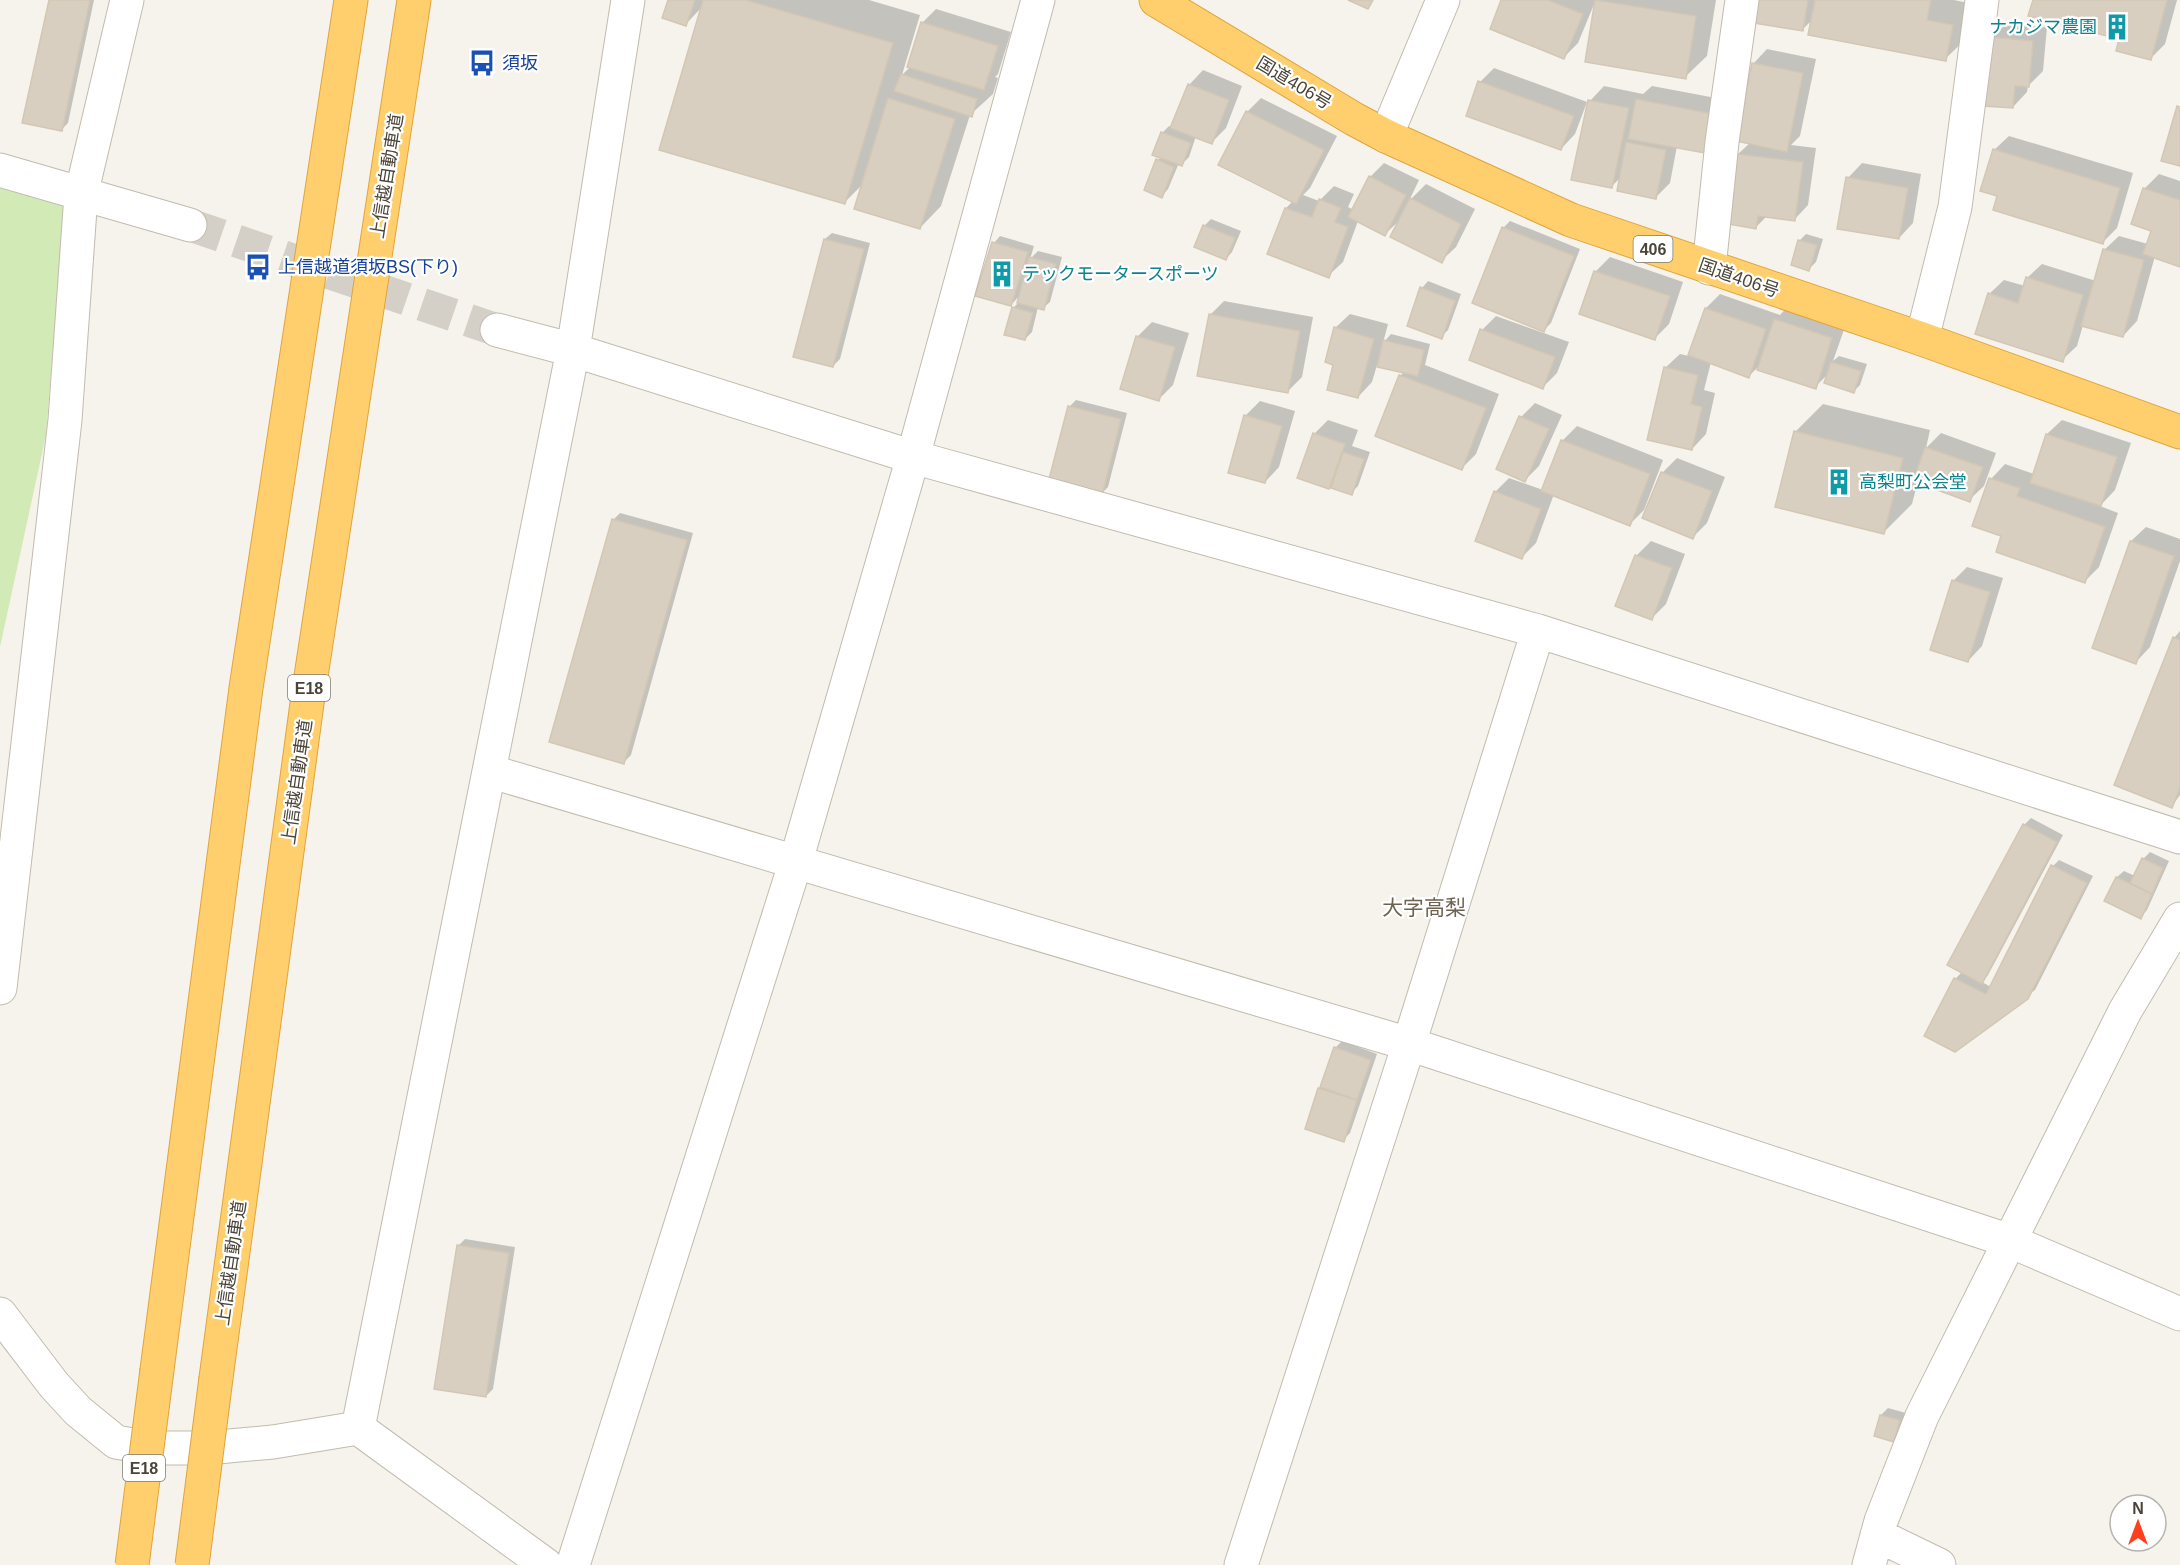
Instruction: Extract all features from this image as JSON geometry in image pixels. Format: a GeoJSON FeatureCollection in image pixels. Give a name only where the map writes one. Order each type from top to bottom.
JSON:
{"type":"FeatureCollection","features":[{"type":"Feature","properties":{"kind":"highway","name":"E18"},"geometry":{"type":"LineString","coordinates":[[132,1565],[246,688],[351,0]]}},
{"type":"Feature","properties":{"kind":"highway","name":"上信越自動車道"},"geometry":{"type":"LineString","coordinates":[[192,1565],[308,696],[414,0]]}},
{"type":"Feature","properties":{"kind":"highway","name":"国道406号"},"geometry":{"type":"LineString","coordinates":[[1156,0],[1386,136],[1571,220],[1922,339],[2180,432]]}},
{"type":"Feature","properties":{"kind":"street"},"geometry":{"type":"LineString","coordinates":[[0,988],[65,420],[81,195],[127,0]]}},
{"type":"Feature","properties":{"kind":"street"},"geometry":{"type":"LineString","coordinates":[[358,1428],[573,350],[628,0]]}},
{"type":"Feature","properties":{"kind":"street"},"geometry":{"type":"LineString","coordinates":[[573,1565],[796,861],[913,457],[1038,0]]}},
{"type":"Feature","properties":{"kind":"street"},"geometry":{"type":"LineString","coordinates":[[1386,136],[1443,0]]}},
{"type":"Feature","properties":{"kind":"street"},"geometry":{"type":"LineString","coordinates":[[1708,268],[1722,142],[1742,0]]}},
{"type":"Feature","properties":{"kind":"street"},"geometry":{"type":"LineString","coordinates":[[1922,339],[1955,207],[1982,0]]}},
{"type":"Feature","properties":{"kind":"street"},"geometry":{"type":"LineString","coordinates":[[0,170],[190,225]]}},
{"type":"Feature","properties":{"kind":"street"},"geometry":{"type":"LineString","coordinates":[[497,330],[573,350],[913,457],[1538,631],[2180,837]]}},
{"type":"Feature","properties":{"kind":"street"},"geometry":{"type":"LineString","coordinates":[[1242,1565],[1538,631]]}},
{"type":"Feature","properties":{"kind":"street"},"geometry":{"type":"LineString","coordinates":[[489,771],[1409,1044],[2010,1241],[2180,1314]]}},
{"type":"Feature","properties":{"kind":"street"},"geometry":{"type":"LineString","coordinates":[[1939,1565],[1873,1550],[1881,1521],[1922,1416],[2125,1011],[2180,919]]}},
{"type":"Feature","properties":{"kind":"street"},"geometry":{"type":"LineString","coordinates":[[0,1314],[54,1385],[78,1411],[116,1443],[150,1448],[207,1448],[273,1443],[358,1428],[546,1565]]}},
{"type":"Feature","properties":{"kind":"green space"},"geometry":{"type":"Polygon","coordinates":[[[0,183],[65,200],[46,435],[0,647],[0,183]]]}},
{"type":"Feature","properties":{"kind":"building"},"geometry":{"type":"Polygon","coordinates":[[[49,0],[90,0],[62,131],[22,123],[49,0]]]}},
{"type":"Feature","properties":{"kind":"building"},"geometry":{"type":"Polygon","coordinates":[[[668,0],[695,0],[686,26],[662,18],[668,0]]]}},
{"type":"Feature","properties":{"kind":"building"},"geometry":{"type":"Polygon","coordinates":[[[703,0],[746,0],[893,43],[845,204],[659,150],[703,0]]]}},
{"type":"Feature","properties":{"kind":"building"},"geometry":{"type":"Polygon","coordinates":[[[1348,0],[1373,0],[1368,9],[1348,0]]]}},
{"type":"Feature","properties":{"kind":"building"},"geometry":{"type":"Polygon","coordinates":[[[1501,0],[1548,0],[1583,14],[1564,59],[1490,29],[1501,0]]]}},
{"type":"Feature","properties":{"kind":"building"},"geometry":{"type":"Polygon","coordinates":[[[1595,0],[1696,16],[1686,79],[1585,62],[1595,0]]]}},
{"type":"Feature","properties":{"kind":"building"},"geometry":{"type":"Polygon","coordinates":[[[1751,0],[1808,0],[1803,31],[1747,22],[1751,0]]]}},
{"type":"Feature","properties":{"kind":"building"},"geometry":{"type":"Polygon","coordinates":[[[1815,0],[1931,0],[1927,20],[1953,25],[1946,61],[1808,35],[1815,0]]]}},
{"type":"Feature","properties":{"kind":"building","name":"ナカジマ農園"},"geometry":{"type":"Polygon","coordinates":[[[2033,0],[2167,0],[2151,60],[2116,51],[2119,39],[2028,16],[2033,0]]]}},
{"type":"Feature","properties":{"kind":"building"},"geometry":{"type":"Polygon","coordinates":[[[921,22],[998,46],[984,90],[907,67],[921,22]]]}},
{"type":"Feature","properties":{"kind":"building"},"geometry":{"type":"Polygon","coordinates":[[[1990,37],[2033,41],[2029,87],[2015,86],[2013,108],[1983,106],[1990,37]]]}},
{"type":"Feature","properties":{"kind":"building"},"geometry":{"type":"Polygon","coordinates":[[[1752,63],[1803,73],[1787,152],[1736,141],[1752,63]]]}},
{"type":"Feature","properties":{"kind":"building"},"geometry":{"type":"Polygon","coordinates":[[[901,74],[977,99],[972,117],[894,91],[901,74]]]}},
{"type":"Feature","properties":{"kind":"building"},"geometry":{"type":"Polygon","coordinates":[[[1478,81],[1574,116],[1561,150],[1466,116],[1478,81]]]}},
{"type":"Feature","properties":{"kind":"building"},"geometry":{"type":"Polygon","coordinates":[[[1188,84],[1229,100],[1212,144],[1170,128],[1188,84]]]}},
{"type":"Feature","properties":{"kind":"building"},"geometry":{"type":"Polygon","coordinates":[[[888,98],[955,119],[920,229],[854,209],[888,98]]]}},
{"type":"Feature","properties":{"kind":"building"},"geometry":{"type":"Polygon","coordinates":[[[1636,99],[1718,115],[1710,154],[1628,139],[1636,99]]]}},
{"type":"Feature","properties":{"kind":"building"},"geometry":{"type":"Polygon","coordinates":[[[1588,100],[1629,108],[1612,188],[1571,180],[1588,100]]]}},
{"type":"Feature","properties":{"kind":"building"},"geometry":{"type":"Polygon","coordinates":[[[2177,106],[2180,107],[2180,166],[2161,161],[2177,106]]]}},
{"type":"Feature","properties":{"kind":"building"},"geometry":{"type":"Polygon","coordinates":[[[1246,111],[1324,150],[1296,204],[1218,165],[1246,111]]]}},
{"type":"Feature","properties":{"kind":"building"},"geometry":{"type":"Polygon","coordinates":[[[1161,132],[1191,143],[1182,166],[1152,155],[1161,132]]]}},
{"type":"Feature","properties":{"kind":"building"},"geometry":{"type":"Polygon","coordinates":[[[1626,142],[1666,150],[1656,199],[1617,191],[1626,142]]]}},
{"type":"Feature","properties":{"kind":"building"},"geometry":{"type":"Polygon","coordinates":[[[1993,149],[2120,188],[2103,244],[1993,210],[1997,196],[1980,191],[1993,149]]]}},
{"type":"Feature","properties":{"kind":"building"},"geometry":{"type":"Polygon","coordinates":[[[1737,154],[1803,162],[1795,221],[1758,216],[1756,229],[1728,224],[1737,154]]]}},
{"type":"Feature","properties":{"kind":"building"},"geometry":{"type":"Polygon","coordinates":[[[1156,159],[1174,167],[1162,198],[1144,190],[1156,159]]]}},
{"type":"Feature","properties":{"kind":"building"},"geometry":{"type":"Polygon","coordinates":[[[1369,176],[1406,195],[1385,236],[1348,217],[1369,176]]]}},
{"type":"Feature","properties":{"kind":"building"},"geometry":{"type":"Polygon","coordinates":[[[1846,177],[1908,188],[1899,239],[1837,229],[1846,177]]]}},
{"type":"Feature","properties":{"kind":"building"},"geometry":{"type":"Polygon","coordinates":[[[2143,188],[2180,200],[2180,267],[2143,254],[2151,231],[2131,224],[2143,188]]]}},
{"type":"Feature","properties":{"kind":"building"},"geometry":{"type":"Polygon","coordinates":[[[1410,198],[1461,224],[1442,263],[1390,237],[1410,198]]]}},
{"type":"Feature","properties":{"kind":"building"},"geometry":{"type":"Polygon","coordinates":[[[1319,199],[1341,208],[1335,222],[1348,227],[1329,278],[1267,254],[1285,208],[1312,217],[1319,199]]]}},
{"type":"Feature","properties":{"kind":"building"},"geometry":{"type":"Polygon","coordinates":[[[1203,225],[1235,238],[1226,260],[1194,247],[1203,225]]]}},
{"type":"Feature","properties":{"kind":"building"},"geometry":{"type":"Polygon","coordinates":[[[1502,227],[1574,256],[1544,332],[1472,303],[1502,227]]]}},
{"type":"Feature","properties":{"kind":"building"},"geometry":{"type":"Polygon","coordinates":[[[824,239],[864,249],[833,367],[793,357],[824,239]]]}},
{"type":"Feature","properties":{"kind":"building"},"geometry":{"type":"Polygon","coordinates":[[[1798,240],[1817,245],[1809,271],[1791,265],[1798,240]]]}},
{"type":"Feature","properties":{"kind":"building","name":"テックモータースポーツ"},"geometry":{"type":"Polygon","coordinates":[[[992,242],[1028,252],[1011,306],[975,296],[992,242]]]}},
{"type":"Feature","properties":{"kind":"building"},"geometry":{"type":"Polygon","coordinates":[[[2103,249],[2144,260],[2123,337],[2081,326],[2103,249]]]}},
{"type":"Feature","properties":{"kind":"building"},"geometry":{"type":"Polygon","coordinates":[[[1029,257],[1056,264],[1044,310],[1017,303],[1029,257]]]}},
{"type":"Feature","properties":{"kind":"building"},"geometry":{"type":"Polygon","coordinates":[[[1594,271],[1670,296],[1655,340],[1579,314],[1594,271]]]}},
{"type":"Feature","properties":{"kind":"building"},"geometry":{"type":"Polygon","coordinates":[[[2026,277],[2083,295],[2063,362],[1975,334],[1988,293],[2018,303],[2026,277]]]}},
{"type":"Feature","properties":{"kind":"building"},"geometry":{"type":"Polygon","coordinates":[[[1420,287],[1455,301],[1442,339],[1407,326],[1420,287]]]}},
{"type":"Feature","properties":{"kind":"building"},"geometry":{"type":"Polygon","coordinates":[[[1012,307],[1033,313],[1025,340],[1004,335],[1012,307]]]}},
{"type":"Feature","properties":{"kind":"building"},"geometry":{"type":"Polygon","coordinates":[[[1705,308],[1766,329],[1749,378],[1688,355],[1705,308]]]}},
{"type":"Feature","properties":{"kind":"building"},"geometry":{"type":"Polygon","coordinates":[[[1209,314],[1300,331],[1288,393],[1197,376],[1209,314]]]}},
{"type":"Feature","properties":{"kind":"building"},"geometry":{"type":"Polygon","coordinates":[[[1774,319],[1832,338],[1816,389],[1757,370],[1774,319]]]}},
{"type":"Feature","properties":{"kind":"building"},"geometry":{"type":"Polygon","coordinates":[[[1334,327],[1374,339],[1358,398],[1327,390],[1333,365],[1325,362],[1334,327]]]}},
{"type":"Feature","properties":{"kind":"building"},"geometry":{"type":"Polygon","coordinates":[[[1480,329],[1555,357],[1543,389],[1469,360],[1480,329]]]}},
{"type":"Feature","properties":{"kind":"building"},"geometry":{"type":"Polygon","coordinates":[[[1136,336],[1175,347],[1159,401],[1120,389],[1136,336]]]}},
{"type":"Feature","properties":{"kind":"building"},"geometry":{"type":"Polygon","coordinates":[[[1383,340],[1424,350],[1418,376],[1377,367],[1383,340]]]}},
{"type":"Feature","properties":{"kind":"building"},"geometry":{"type":"Polygon","coordinates":[[[1831,362],[1861,371],[1854,393],[1824,383],[1831,362]]]}},
{"type":"Feature","properties":{"kind":"building"},"geometry":{"type":"Polygon","coordinates":[[[1664,367],[1698,375],[1691,404],[1702,407],[1692,450],[1647,440],[1664,367]]]}},
{"type":"Feature","properties":{"kind":"building"},"geometry":{"type":"Polygon","coordinates":[[[1399,375],[1486,408],[1462,470],[1375,436],[1399,375]]]}},
{"type":"Feature","properties":{"kind":"building"},"geometry":{"type":"Polygon","coordinates":[[[1068,406],[1121,419],[1102,496],[1048,483],[1068,406]]]}},
{"type":"Feature","properties":{"kind":"building"},"geometry":{"type":"Polygon","coordinates":[[[1244,415],[1282,426],[1265,483],[1228,473],[1244,415]]]}},
{"type":"Feature","properties":{"kind":"building"},"geometry":{"type":"Polygon","coordinates":[[[1519,416],[1549,429],[1525,482],[1496,469],[1519,416]]]}},
{"type":"Feature","properties":{"kind":"building","name":"高梨町公会堂"},"geometry":{"type":"Polygon","coordinates":[[[1794,431],[1903,458],[1884,534],[1775,507],[1794,431]]]}},
{"type":"Feature","properties":{"kind":"building"},"geometry":{"type":"Polygon","coordinates":[[[1313,433],[1345,444],[1329,489],[1297,478],[1313,433]]]}},
{"type":"Feature","properties":{"kind":"building"},"geometry":{"type":"Polygon","coordinates":[[[2046,434],[2117,457],[2101,506],[2030,483],[2046,434]]]}},
{"type":"Feature","properties":{"kind":"building"},"geometry":{"type":"Polygon","coordinates":[[[1561,440],[1650,474],[1630,526],[1541,491],[1561,440]]]}},
{"type":"Feature","properties":{"kind":"building"},"geometry":{"type":"Polygon","coordinates":[[[1925,447],[1983,467],[1970,502],[1913,481],[1925,447]]]}},
{"type":"Feature","properties":{"kind":"building"},"geometry":{"type":"Polygon","coordinates":[[[1343,452],[1364,459],[1352,495],[1331,488],[1343,452]]]}},
{"type":"Feature","properties":{"kind":"building"},"geometry":{"type":"Polygon","coordinates":[[[1661,472],[1712,491],[1693,539],[1642,518],[1661,472]]]}},
{"type":"Feature","properties":{"kind":"building"},"geometry":{"type":"Polygon","coordinates":[[[1989,478],[2020,488],[2017,496],[2105,527],[2085,583],[1996,552],[2001,536],[1972,526],[1989,478]]]}},
{"type":"Feature","properties":{"kind":"building"},"geometry":{"type":"Polygon","coordinates":[[[1494,491],[1541,509],[1522,559],[1475,541],[1494,491]]]}},
{"type":"Feature","properties":{"kind":"building"},"geometry":{"type":"Polygon","coordinates":[[[612,519],[687,540],[624,764],[549,742],[612,519]]]}},
{"type":"Feature","properties":{"kind":"building"},"geometry":{"type":"Polygon","coordinates":[[[2130,541],[2174,556],[2136,664],[2092,648],[2130,541]]]}},
{"type":"Feature","properties":{"kind":"building"},"geometry":{"type":"Polygon","coordinates":[[[1635,555],[1672,568],[1652,620],[1615,606],[1635,555]]]}},
{"type":"Feature","properties":{"kind":"building"},"geometry":{"type":"Polygon","coordinates":[[[1952,580],[1990,592],[1968,662],[1930,650],[1952,580]]]}},
{"type":"Feature","properties":{"kind":"building"},"geometry":{"type":"Polygon","coordinates":[[[2173,637],[2180,640],[2180,788],[2172,808],[2114,785],[2173,637]]]}},
{"type":"Feature","properties":{"kind":"building"},"geometry":{"type":"Polygon","coordinates":[[[2023,824],[2057,842],[1982,984],[1947,965],[2023,824]]]}},
{"type":"Feature","properties":{"kind":"building"},"geometry":{"type":"Polygon","coordinates":[[[2142,858],[2163,868],[2152,894],[2130,883],[2142,858]]]}},
{"type":"Feature","properties":{"kind":"building"},"geometry":{"type":"Polygon","coordinates":[[[2051,865],[2087,883],[2028,999],[1955,1052],[1924,1036],[1954,978],[1986,994],[2051,865]]]}},
{"type":"Feature","properties":{"kind":"building"},"geometry":{"type":"Polygon","coordinates":[[[2116,877],[2152,894],[2141,919],[2104,901],[2116,877]]]}},
{"type":"Feature","properties":{"kind":"building"},"geometry":{"type":"Polygon","coordinates":[[[1334,1047],[1371,1060],[1357,1100],[1320,1087],[1334,1047]]]}},
{"type":"Feature","properties":{"kind":"building"},"geometry":{"type":"Polygon","coordinates":[[[1318,1088],[1357,1100],[1344,1142],[1305,1129],[1318,1088]]]}},
{"type":"Feature","properties":{"kind":"building"},"geometry":{"type":"Polygon","coordinates":[[[457,1245],[509,1253],[486,1397],[434,1389],[457,1245]]]}},
{"type":"Feature","properties":{"kind":"building"},"geometry":{"type":"Polygon","coordinates":[[[1880,1415],[1900,1420],[1894,1442],[1874,1436],[1880,1415]]]}},
{"type":"Feature","properties":{"kind":"tunnel"},"geometry":{"type":"LineString","coordinates":[[190,225],[497,330]]}},
{"type":"Feature","properties":{"kind":"place","name":"ナカジマ農園"},"geometry":{"type":"Point","coordinates":[2117,27]}},
{"type":"Feature","properties":{"kind":"place","name":"須坂"},"geometry":{"type":"Point","coordinates":[482,63]}},
{"type":"Feature","properties":{"kind":"place","name":"上信越道須坂BS(下り)"},"geometry":{"type":"Point","coordinates":[258,267]}},
{"type":"Feature","properties":{"kind":"place","name":"テックモータースポーツ"},"geometry":{"type":"Point","coordinates":[1002,274]}},
{"type":"Feature","properties":{"kind":"place","name":"高梨町公会堂"},"geometry":{"type":"Point","coordinates":[1839,482]}},
{"type":"Feature","properties":{"kind":"district","name":"大字高梨"},"geometry":{"type":"Point","coordinates":[1424,907]}}]}
